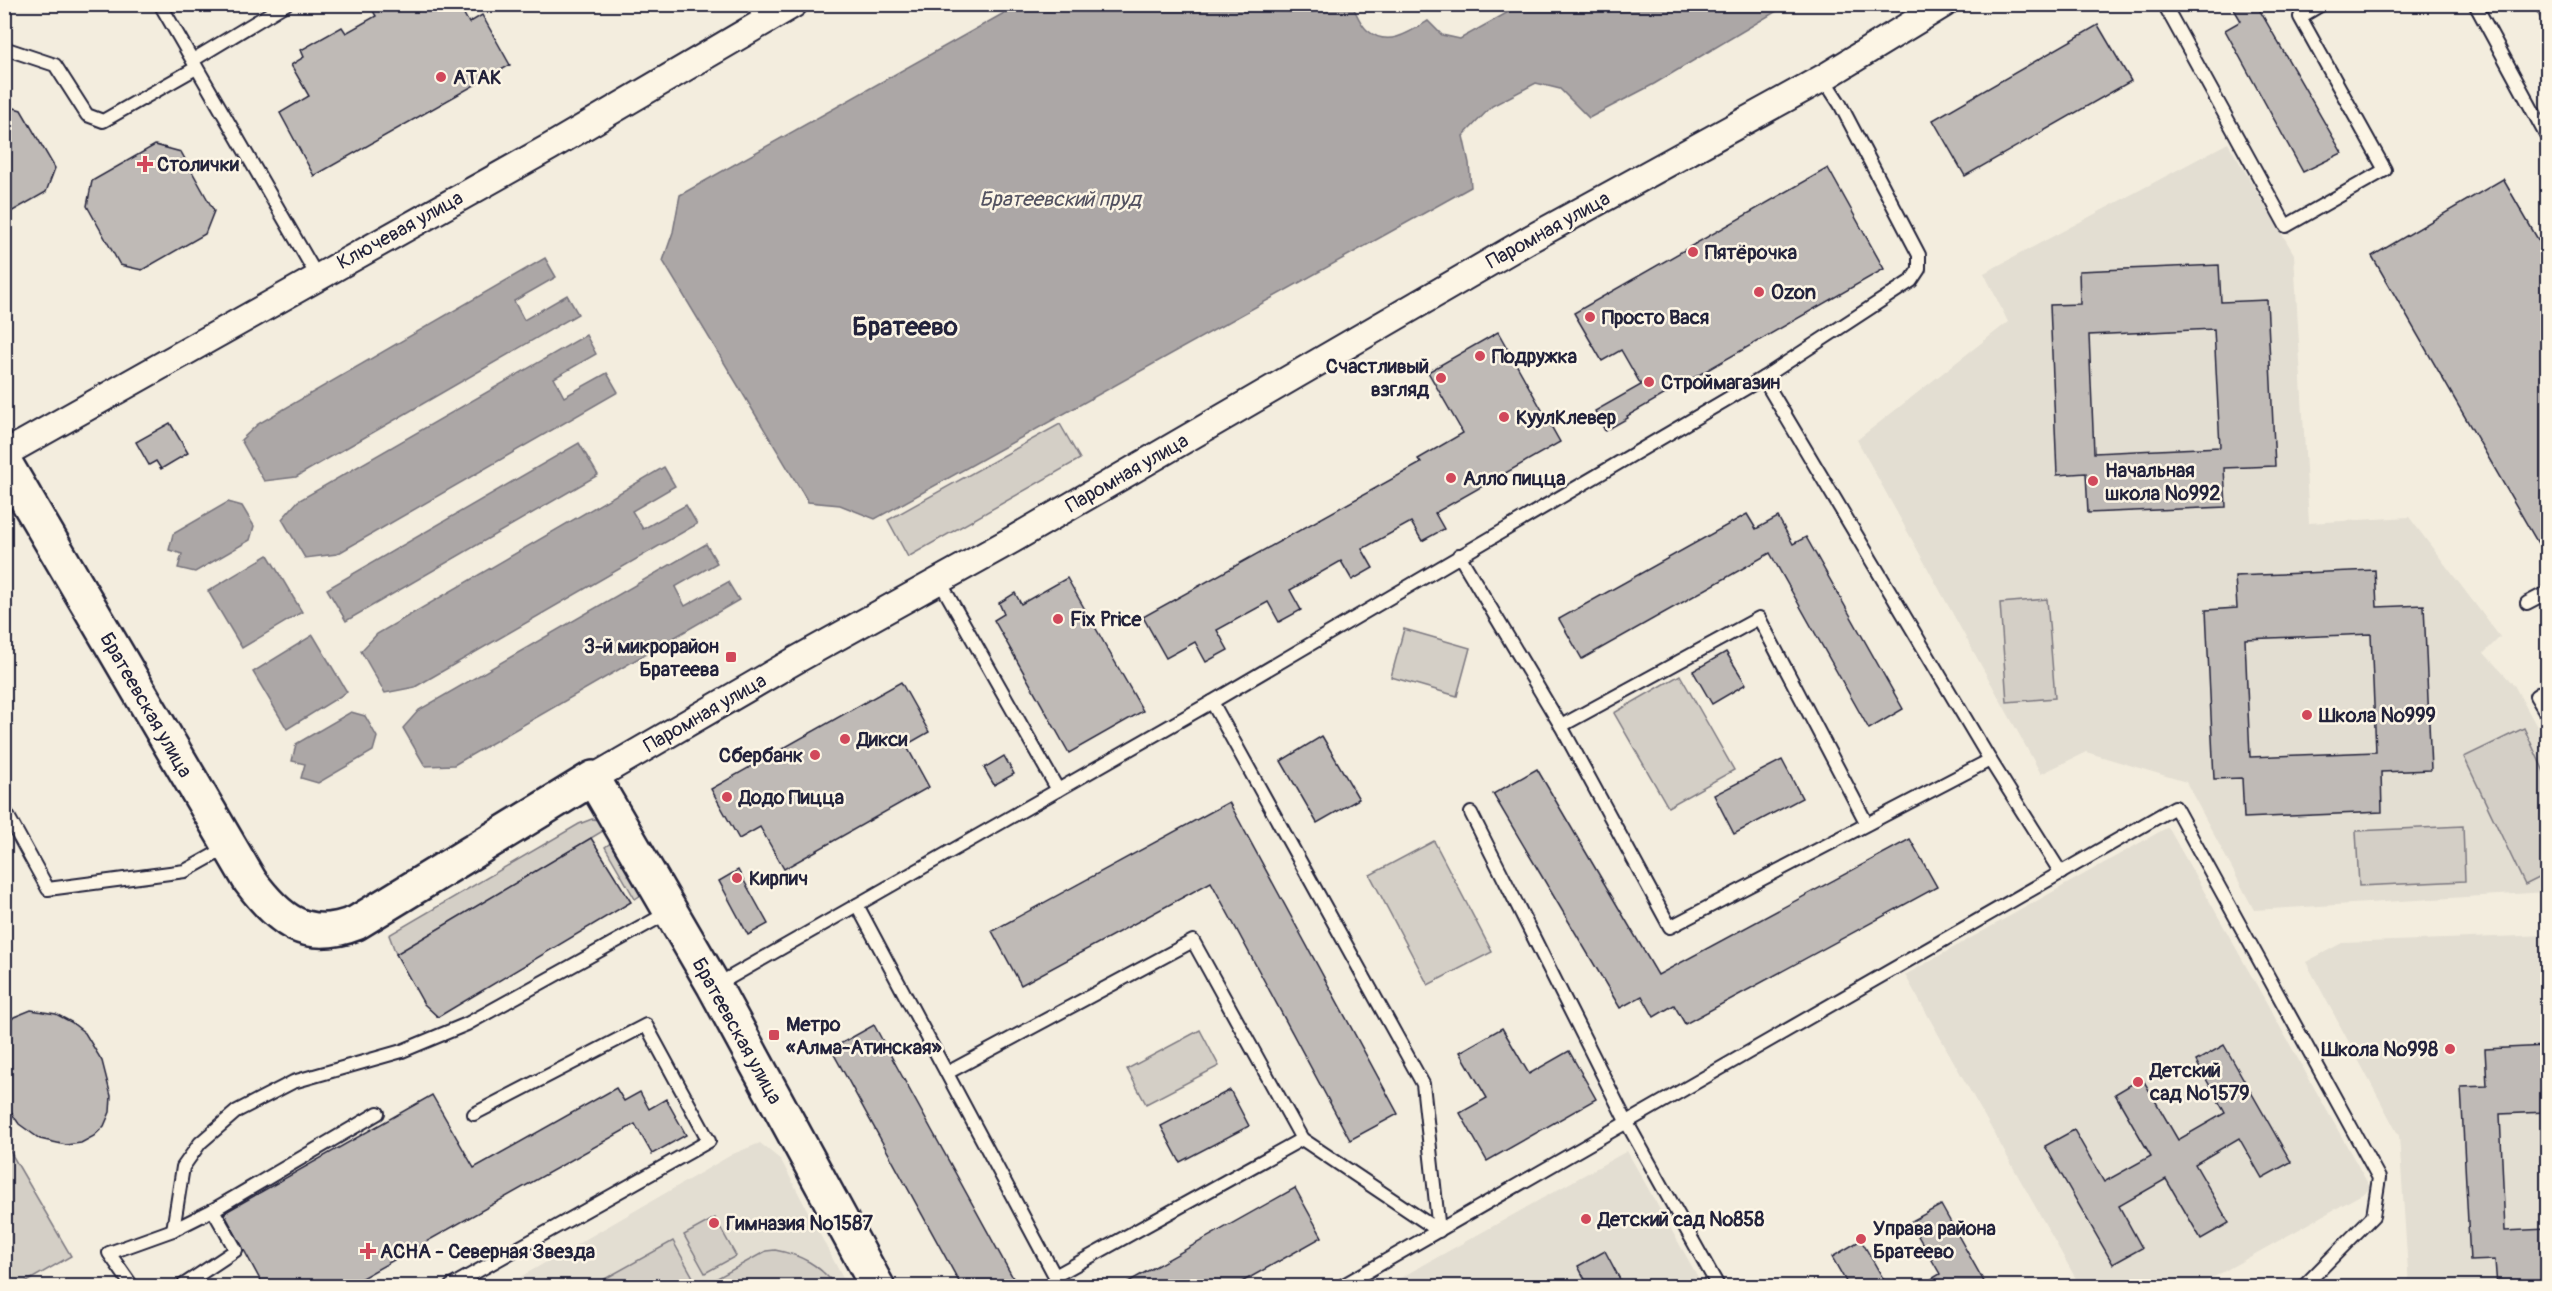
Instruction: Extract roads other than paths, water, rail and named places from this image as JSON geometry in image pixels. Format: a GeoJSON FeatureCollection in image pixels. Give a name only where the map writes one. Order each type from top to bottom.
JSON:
{"type":"FeatureCollection","features":[{"type":"Feature","properties":{"kind":"street","name":"Ключевая улица"},"geometry":{"type":"LineString","coordinates":[[4,454],[550,147],[757,14],[794,4]]}},
{"type":"Feature","properties":{"kind":"street","name":"Паромная улица"},"geometry":{"type":"LineString","coordinates":[[309,929],[333,930],[356,923],[593,778],[1530,239],[1823,78],[1944,4]]}},
{"type":"Feature","properties":{"kind":"street","name":"Братеевская улица"},"geometry":{"type":"LineString","coordinates":[[4,461],[250,881],[266,904],[294,925],[309,929]]}},
{"type":"Feature","properties":{"kind":"street","name":"Братеевская улица"},"geometry":{"type":"LineString","coordinates":[[593,778],[714,986],[877,1287]]}},
{"type":"Feature","properties":{"kind":"lane"},"geometry":{"type":"LineString","coordinates":[[160,4],[317,276]]}},
{"type":"Feature","properties":{"kind":"lane"},"geometry":{"type":"LineString","coordinates":[[4,48],[56,65],[87,115],[103,121],[286,4]]}},
{"type":"Feature","properties":{"kind":"lane"},"geometry":{"type":"LineString","coordinates":[[2164,4],[2286,226],[2385,170],[2300,17],[2322,4]]}},
{"type":"Feature","properties":{"kind":"lane"},"geometry":{"type":"LineString","coordinates":[[2475,4],[2543,120],[2547,139]]}},
{"type":"Feature","properties":{"kind":"lane"},"geometry":{"type":"LineString","coordinates":[[714,986],[1212,702],[1763,378],[1911,281],[1919,269],[1919,255],[1840,104],[1823,78]]}},
{"type":"Feature","properties":{"kind":"lane"},"geometry":{"type":"LineString","coordinates":[[1763,378],[1990,760],[2061,873]]}},
{"type":"Feature","properties":{"kind":"lane"},"geometry":{"type":"LineString","coordinates":[[1459,555],[1561,726],[1670,927],[1990,760]]}},
{"type":"Feature","properties":{"kind":"lane"},"geometry":{"type":"LineString","coordinates":[[939,580],[1058,790]]}},
{"type":"Feature","properties":{"kind":"lane"},"geometry":{"type":"LineString","coordinates":[[2527,603],[2547,592]]}},
{"type":"Feature","properties":{"kind":"lane"},"geometry":{"type":"LineString","coordinates":[[1561,726],[1759,618],[1867,824]]}},
{"type":"Feature","properties":{"kind":"lane"},"geometry":{"type":"LineString","coordinates":[[2547,688],[2536,696],[2547,716]]}},
{"type":"Feature","properties":{"kind":"lane"},"geometry":{"type":"LineString","coordinates":[[1212,702],[1424,1084],[1439,1231]]}},
{"type":"Feature","properties":{"kind":"lane"},"geometry":{"type":"LineString","coordinates":[[1342,1287],[2175,807],[2379,1178],[2373,1216],[2304,1287]]}},
{"type":"Feature","properties":{"kind":"lane"},"geometry":{"type":"LineString","coordinates":[[4,809],[48,889],[185,871],[229,846]]}},
{"type":"Feature","properties":{"kind":"lane"},"geometry":{"type":"LineString","coordinates":[[1471,813],[1627,1123],[1718,1287]]}},
{"type":"Feature","properties":{"kind":"lane"},"geometry":{"type":"LineString","coordinates":[[857,905],[1055,1275],[1302,1139]]}},
{"type":"Feature","properties":{"kind":"lane"},"geometry":{"type":"LineString","coordinates":[[172,1230],[183,1167],[200,1143],[237,1111],[293,1082],[402,1051],[466,1024],[670,912]]}},
{"type":"Feature","properties":{"kind":"lane"},"geometry":{"type":"LineString","coordinates":[[947,1073],[1193,941],[1302,1139],[1439,1231]]}},
{"type":"Feature","properties":{"kind":"lane"},"geometry":{"type":"LineString","coordinates":[[451,1287],[709,1141],[646,1025],[474,1114]]}},
{"type":"Feature","properties":{"kind":"lane"},"geometry":{"type":"LineString","coordinates":[[132,1287],[109,1253],[172,1230],[213,1210],[378,1113]]}},
{"type":"Feature","properties":{"kind":"lane"},"geometry":{"type":"LineString","coordinates":[[182,1287],[236,1251],[213,1210]]}},
{"type":"Feature","properties":{"kind":"water","name":"Братеевский пруд"},"geometry":{"type":"Polygon","coordinates":[[[1020,4],[1352,5],[1367,30],[1382,38],[1398,37],[1428,21],[1442,35],[1460,39],[1521,5],[1787,5],[1654,84],[1589,118],[1560,89],[1536,83],[1492,106],[1463,136],[1471,187],[875,519],[840,505],[808,502],[663,261],[673,232],[680,195],[1020,4]]]}},
{"type":"Feature","properties":{"kind":"water"},"geometry":{"type":"Polygon","coordinates":[[[545,258],[556,277],[514,301],[524,320],[567,295],[578,314],[296,477],[264,481],[241,440],[258,424],[545,258]]]}},
{"type":"Feature","properties":{"kind":"water"},"geometry":{"type":"Polygon","coordinates":[[[586,335],[596,354],[554,378],[564,397],[607,373],[618,392],[337,554],[305,558],[282,519],[298,501],[586,335]]]}},
{"type":"Feature","properties":{"kind":"water"},"geometry":{"type":"Polygon","coordinates":[[[579,443],[598,475],[346,621],[327,589],[579,443]]]}},
{"type":"Feature","properties":{"kind":"water"},"geometry":{"type":"Polygon","coordinates":[[[664,467],[675,486],[632,511],[643,529],[686,505],[697,524],[415,687],[385,693],[361,651],[377,634],[664,467]]]}},
{"type":"Feature","properties":{"kind":"water"},"geometry":{"type":"Polygon","coordinates":[[[228,502],[242,506],[254,526],[250,540],[195,572],[178,568],[182,554],[169,550],[173,534],[228,502]]]}},
{"type":"Feature","properties":{"kind":"water"},"geometry":{"type":"Polygon","coordinates":[[[706,544],[717,563],[675,587],[685,606],[728,582],[739,600],[454,765],[425,766],[403,728],[419,710],[706,544]]]}},
{"type":"Feature","properties":{"kind":"water"},"geometry":{"type":"Polygon","coordinates":[[[268,555],[302,612],[242,648],[208,591],[268,555]]]}},
{"type":"Feature","properties":{"kind":"water"},"geometry":{"type":"Polygon","coordinates":[[[313,635],[347,692],[287,729],[253,672],[313,635]]]}},
{"type":"Feature","properties":{"kind":"water"},"geometry":{"type":"Polygon","coordinates":[[[351,712],[365,716],[377,737],[373,751],[318,783],[301,778],[305,764],[292,761],[296,744],[351,712]]]}},
{"type":"Feature","properties":{"kind":"place","name":"АТАК"},"geometry":{"type":"Point","coordinates":[441,77]}},
{"type":"Feature","properties":{"kind":"place","name":"Столички"},"geometry":{"type":"Point","coordinates":[145,164]}},
{"type":"Feature","properties":{"kind":"place","name":"Пятёрочка"},"geometry":{"type":"Point","coordinates":[1693,252]}},
{"type":"Feature","properties":{"kind":"place","name":"Ozon"},"geometry":{"type":"Point","coordinates":[1759,292]}},
{"type":"Feature","properties":{"kind":"place","name":"Просто Вася"},"geometry":{"type":"Point","coordinates":[1590,317]}},
{"type":"Feature","properties":{"kind":"place","name":"Подружка"},"geometry":{"type":"Point","coordinates":[1480,356]}},
{"type":"Feature","properties":{"kind":"place","name":"Счастливый взгляд"},"geometry":{"type":"Point","coordinates":[1441,378]}},
{"type":"Feature","properties":{"kind":"place","name":"Строймагазин"},"geometry":{"type":"Point","coordinates":[1649,382]}},
{"type":"Feature","properties":{"kind":"place","name":"КуулКлевер"},"geometry":{"type":"Point","coordinates":[1504,417]}},
{"type":"Feature","properties":{"kind":"place","name":"Алло пицца"},"geometry":{"type":"Point","coordinates":[1451,478]}},
{"type":"Feature","properties":{"kind":"place","name":"Начальная школа №992"},"geometry":{"type":"Point","coordinates":[2093,481]}},
{"type":"Feature","properties":{"kind":"place","name":"Fix Price"},"geometry":{"type":"Point","coordinates":[1058,619]}},
{"type":"Feature","properties":{"kind":"place","name":"3-й микрорайон Братеева"},"geometry":{"type":"Point","coordinates":[731,657]}},
{"type":"Feature","properties":{"kind":"place","name":"Школа №999"},"geometry":{"type":"Point","coordinates":[2307,715]}},
{"type":"Feature","properties":{"kind":"place","name":"Дикси"},"geometry":{"type":"Point","coordinates":[845,739]}},
{"type":"Feature","properties":{"kind":"place","name":"Сбербанк"},"geometry":{"type":"Point","coordinates":[815,755]}},
{"type":"Feature","properties":{"kind":"place","name":"Додо Пицца"},"geometry":{"type":"Point","coordinates":[727,797]}},
{"type":"Feature","properties":{"kind":"place","name":"Кирпич"},"geometry":{"type":"Point","coordinates":[737,878]}},
{"type":"Feature","properties":{"kind":"place","name":"Метро «Алма-Атинская»"},"geometry":{"type":"Point","coordinates":[774,1035]}},
{"type":"Feature","properties":{"kind":"place","name":"Школа №998"},"geometry":{"type":"Point","coordinates":[2450,1049]}},
{"type":"Feature","properties":{"kind":"place","name":"Детский сад №1579"},"geometry":{"type":"Point","coordinates":[2138,1082]}},
{"type":"Feature","properties":{"kind":"place","name":"Детский сад №858"},"geometry":{"type":"Point","coordinates":[1586,1219]}},
{"type":"Feature","properties":{"kind":"place","name":"Гимназия №1587"},"geometry":{"type":"Point","coordinates":[714,1223]}},
{"type":"Feature","properties":{"kind":"place","name":"Управа района Братеево"},"geometry":{"type":"Point","coordinates":[1861,1239]}},
{"type":"Feature","properties":{"kind":"place","name":"АСНА - Северная Звезда"},"geometry":{"type":"Point","coordinates":[368,1251]}},
{"type":"Feature","properties":{"kind":"district","name":"Братеево"},"geometry":{"type":"Point","coordinates":[905,327]}}]}
